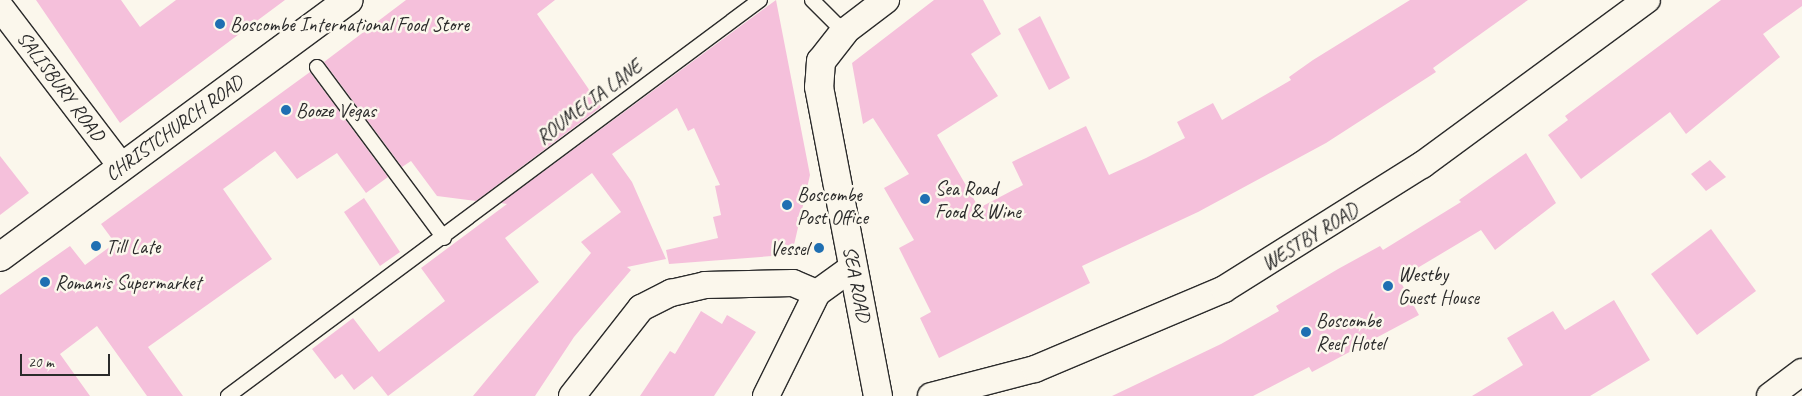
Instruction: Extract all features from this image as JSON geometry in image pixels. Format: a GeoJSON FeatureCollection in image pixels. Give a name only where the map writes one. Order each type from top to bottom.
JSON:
{"type":"FeatureCollection","features":[{"type":"Feature","properties":{"kind":"main road","name":"CHRISTCHURCH ROAD"},"geometry":{"type":"LineString","coordinates":[[0,257],[348,0]]}},
{"type":"Feature","properties":{"kind":"main road","name":"SEA ROAD"},"geometry":{"type":"LineString","coordinates":[[844,32],[830,46],[818,73],[878,396]]}},
{"type":"Feature","properties":{"kind":"street"},"geometry":{"type":"LineString","coordinates":[[844,32],[886,0]]}},
{"type":"Feature","properties":{"kind":"street","name":"WESTBY ROAD"},"geometry":{"type":"LineString","coordinates":[[932,396],[1035,369],[1224,289],[1422,165],[1647,0]]}},
{"type":"Feature","properties":{"kind":"street","name":"SALISBURY ROAD"},"geometry":{"type":"LineString","coordinates":[[0,6],[122,166]]}},
{"type":"Feature","properties":{"kind":"street"},"geometry":{"type":"LineString","coordinates":[[766,396],[817,292],[853,267]]}},
{"type":"Feature","properties":{"kind":"street"},"geometry":{"type":"LineString","coordinates":[[572,396],[641,308],[671,294],[705,286],[793,283],[817,292]]}},
{"type":"Feature","properties":{"kind":"street"},"geometry":{"type":"LineString","coordinates":[[1770,396],[1802,372]]}},
{"type":"Feature","properties":{"kind":"lane","name":"ROUMELIA LANE"},"geometry":{"type":"LineString","coordinates":[[228,396],[444,238],[760,0]]}},
{"type":"Feature","properties":{"kind":"lane"},"geometry":{"type":"LineString","coordinates":[[812,0],[844,32]]}},
{"type":"Feature","properties":{"kind":"lane"},"geometry":{"type":"LineString","coordinates":[[318,67],[444,238]]}},
{"type":"Feature","properties":{"kind":"building"},"geometry":{"type":"Polygon","coordinates":[[[36,0],[121,0],[140,27],[176,0],[285,0],[120,123],[36,0]]]}},
{"type":"Feature","properties":{"kind":"building"},"geometry":{"type":"Polygon","coordinates":[[[406,0],[555,0],[537,14],[601,107],[476,201],[437,196],[411,161],[402,167],[324,62],[406,0]]]}},
{"type":"Feature","properties":{"kind":"building"},"geometry":{"type":"Polygon","coordinates":[[[776,0],[810,175],[794,245],[785,255],[669,264],[666,250],[718,238],[713,217],[721,215],[715,186],[720,185],[694,128],[688,131],[677,108],[612,154],[632,182],[666,259],[627,267],[631,270],[574,337],[535,396],[473,396],[591,253],[581,242],[621,212],[592,173],[505,238],[539,282],[388,396],[372,376],[354,390],[342,374],[335,379],[312,349],[353,318],[379,352],[445,301],[421,268],[507,204],[501,203],[776,0]]]}},
{"type":"Feature","properties":{"kind":"building"},"geometry":{"type":"Polygon","coordinates":[[[934,0],[983,0],[1001,34],[971,54],[998,96],[937,135],[979,208],[1023,185],[1012,162],[1086,126],[1109,175],[1146,158],[1185,138],[1177,122],[1213,103],[1222,120],[1291,80],[1289,77],[1313,60],[1410,0],[1528,0],[1433,68],[1436,72],[1326,143],[1198,212],[1082,266],[1090,283],[939,358],[920,318],[931,312],[899,248],[914,240],[884,188],[909,174],[873,118],[863,124],[852,63],[934,0]]]}},
{"type":"Feature","properties":{"kind":"building"},"geometry":{"type":"Polygon","coordinates":[[[1721,0],[1802,0],[1802,6],[1763,34],[1780,57],[1686,134],[1670,112],[1581,179],[1548,135],[1568,120],[1565,116],[1721,0]]]}},
{"type":"Feature","properties":{"kind":"building"},"geometry":{"type":"Polygon","coordinates":[[[1040,16],[1070,78],[1049,90],[1018,29],[1040,16]]]}},
{"type":"Feature","properties":{"kind":"building"},"geometry":{"type":"Polygon","coordinates":[[[310,72],[388,177],[366,193],[337,153],[297,179],[275,151],[223,189],[272,259],[148,347],[183,396],[147,396],[97,326],[60,354],[90,396],[0,396],[0,295],[70,246],[85,265],[115,243],[101,224],[310,72]]]}},
{"type":"Feature","properties":{"kind":"building"},"geometry":{"type":"Polygon","coordinates":[[[1526,153],[1556,203],[1495,250],[1481,230],[1399,279],[1419,315],[1312,372],[1309,367],[1253,396],[1112,396],[1221,344],[1279,311],[1276,306],[1338,269],[1380,246],[1383,250],[1461,202],[1459,200],[1526,153]]]}},
{"type":"Feature","properties":{"kind":"building"},"geometry":{"type":"Polygon","coordinates":[[[0,156],[29,193],[0,215],[0,156]]]}},
{"type":"Feature","properties":{"kind":"building"},"geometry":{"type":"Polygon","coordinates":[[[1710,160],[1726,177],[1706,191],[1691,174],[1710,160]]]}},
{"type":"Feature","properties":{"kind":"building"},"geometry":{"type":"Polygon","coordinates":[[[364,198],[400,252],[380,266],[344,212],[364,198]]]}},
{"type":"Feature","properties":{"kind":"building"},"geometry":{"type":"Polygon","coordinates":[[[1711,229],[1756,291],[1697,335],[1651,274],[1711,229]]]}},
{"type":"Feature","properties":{"kind":"building"},"geometry":{"type":"Polygon","coordinates":[[[1614,300],[1650,360],[1590,396],[1472,396],[1523,365],[1507,338],[1553,311],[1565,330],[1614,300]]]}},
{"type":"Feature","properties":{"kind":"building"},"geometry":{"type":"Polygon","coordinates":[[[701,311],[722,324],[727,315],[756,332],[714,396],[640,396],[670,351],[675,354],[701,311]]]}},
{"type":"Feature","properties":{"kind":"place","name":"Boscombe International Food Store"},"geometry":{"type":"Point","coordinates":[220,24]}},
{"type":"Feature","properties":{"kind":"place","name":"Booze Vegas"},"geometry":{"type":"Point","coordinates":[286,110]}},
{"type":"Feature","properties":{"kind":"place","name":"Sea Road Food & Wine"},"geometry":{"type":"Point","coordinates":[925,199]}},
{"type":"Feature","properties":{"kind":"place","name":"Boscombe Post Office"},"geometry":{"type":"Point","coordinates":[787,205]}},
{"type":"Feature","properties":{"kind":"place","name":"Till Late"},"geometry":{"type":"Point","coordinates":[96,246]}},
{"type":"Feature","properties":{"kind":"place","name":"Vessel"},"geometry":{"type":"Point","coordinates":[819,248]}},
{"type":"Feature","properties":{"kind":"place","name":"Romanis Supermarket"},"geometry":{"type":"Point","coordinates":[45,282]}},
{"type":"Feature","properties":{"kind":"place","name":"Westby Guest House"},"geometry":{"type":"Point","coordinates":[1388,286]}},
{"type":"Feature","properties":{"kind":"place","name":"Boscombe Reef Hotel"},"geometry":{"type":"Point","coordinates":[1306,332]}}]}
